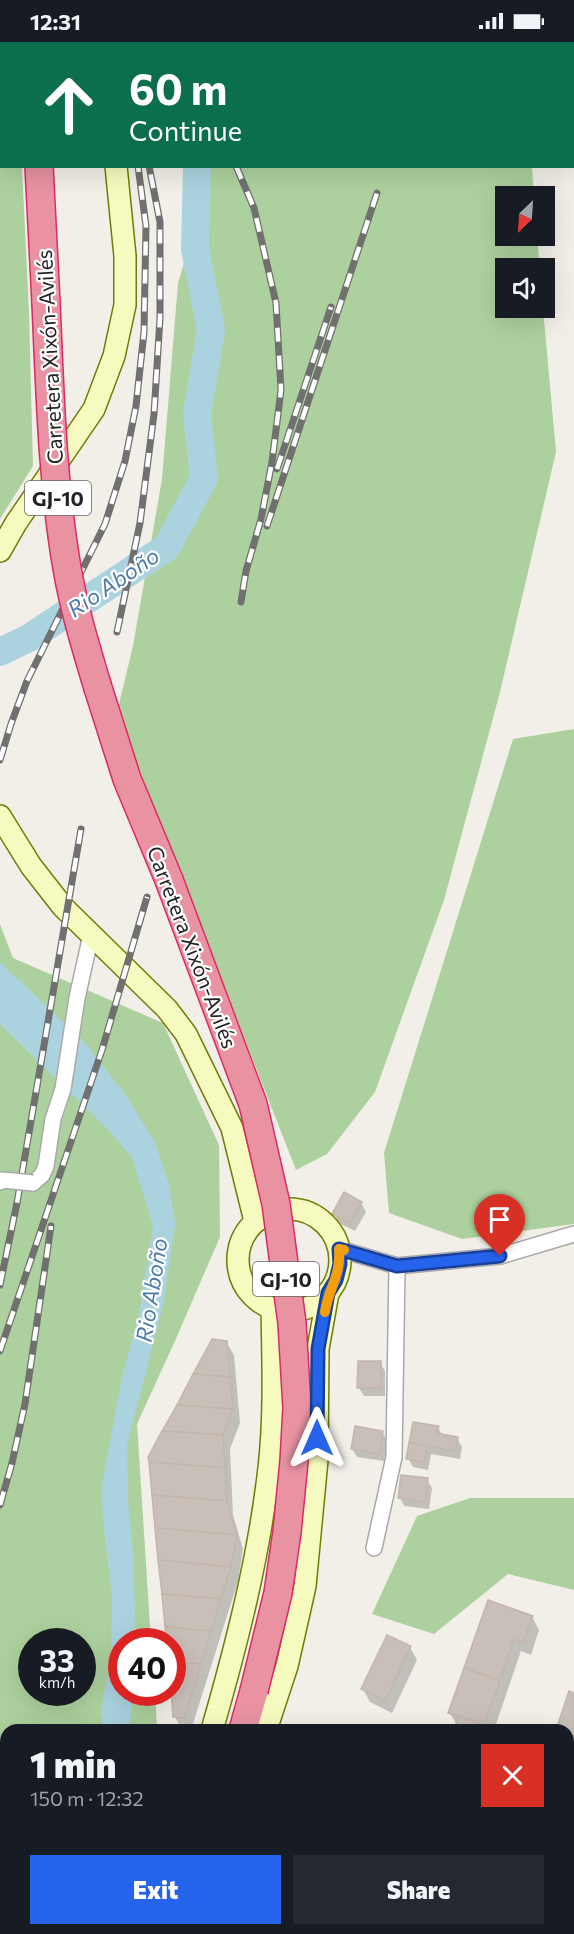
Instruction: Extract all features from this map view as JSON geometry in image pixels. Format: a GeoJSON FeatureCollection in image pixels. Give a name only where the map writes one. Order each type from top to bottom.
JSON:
{"type":"FeatureCollection","features":[{"type":"Feature","properties":{"kind":"highway","name":"Carretera Xixón-Avilés"},"geometry":{"type":"LineString","coordinates":[[39,168],[56,480],[67,568],[80,627],[127,779],[169,880],[253,1104],[276,1204],[292,1323],[297,1408],[287,1532],[278,1593],[245,1724]]}},
{"type":"Feature","properties":{"kind":"street"},"geometry":{"type":"LineString","coordinates":[[0,551],[16,523],[94,409],[114,356],[125,305],[125,256],[116,168]]}},
{"type":"Feature","properties":{"kind":"street"},"geometry":{"type":"LineString","coordinates":[[0,816],[31,866],[63,907],[166,1009],[186,1034],[232,1128],[255,1221]]}},
{"type":"Feature","properties":{"kind":"street"},"geometry":{"type":"LineString","coordinates":[[7,1181],[33,1184],[42,1175],[46,1166],[53,1119],[63,1089],[77,998],[91,935]]}},
{"type":"Feature","properties":{"kind":"street"},"geometry":{"type":"LineString","coordinates":[[288,1209],[305,1211],[320,1220],[332,1232],[339,1249],[340,1264],[336,1280],[328,1293],[316,1303],[302,1309],[287,1311],[272,1308],[253,1298],[241,1280],[237,1258],[242,1238],[255,1221],[270,1212],[288,1209]]}},
{"type":"Feature","properties":{"kind":"street"},"geometry":{"type":"LineString","coordinates":[[339,1249],[397,1266],[500,1256],[574,1234]]}},
{"type":"Feature","properties":{"kind":"street"},"geometry":{"type":"LineString","coordinates":[[374,1548],[394,1457],[397,1266]]}},
{"type":"Feature","properties":{"kind":"street"},"geometry":{"type":"LineString","coordinates":[[268,1724],[287,1666],[305,1586],[317,1460],[318,1349],[328,1293]]}},
{"type":"Feature","properties":{"kind":"street"},"geometry":{"type":"LineString","coordinates":[[214,1724],[243,1619],[256,1556],[269,1467],[274,1386],[272,1308]]}},
{"type":"Feature","properties":{"kind":"green space"},"geometry":{"type":"Polygon","coordinates":[[[0,168],[22,168],[33,466],[0,519],[0,168]]]}},
{"type":"Feature","properties":{"kind":"green space"},"geometry":{"type":"Polygon","coordinates":[[[204,168],[532,168],[533,186],[495,186],[495,246],[538,246],[539,258],[495,258],[495,318],[544,318],[556,452],[500,692],[444,900],[375,1092],[327,1154],[296,1170],[117,712],[133,646],[162,479],[178,283],[208,185],[204,168]]]}},
{"type":"Feature","properties":{"kind":"green space"},"geometry":{"type":"Polygon","coordinates":[[[574,729],[574,1224],[462,1239],[389,1213],[384,1153],[513,739],[574,729]]]}},
{"type":"Feature","properties":{"kind":"green space"},"geometry":{"type":"Polygon","coordinates":[[[0,924],[13,958],[163,1023],[219,1145],[220,1237],[137,1424],[150,1628],[108,1628],[108,1706],[156,1706],[157,1724],[0,1724],[0,924]]]}},
{"type":"Feature","properties":{"kind":"green space"},"geometry":{"type":"Polygon","coordinates":[[[470,1498],[574,1498],[574,1590],[508,1574],[434,1634],[372,1614],[417,1516],[470,1498]]]}},
{"type":"Feature","properties":{"kind":"water"},"geometry":{"type":"Polygon","coordinates":[[[0,962],[84,1042],[125,1094],[154,1140],[169,1184],[175,1224],[164,1301],[127,1445],[128,1500],[134,1564],[135,1628],[111,1628],[112,1595],[101,1490],[122,1377],[139,1314],[153,1226],[132,1157],[108,1130],[0,1024],[0,962]]]}},
{"type":"Feature","properties":{"kind":"water"},"geometry":{"type":"Polygon","coordinates":[[[108,1673],[108,1706],[132,1706],[130,1724],[102,1724],[101,1710],[108,1673]]]}},
{"type":"Feature","properties":{"kind":"building"},"geometry":{"type":"Polygon","coordinates":[[[344,1192],[362,1202],[350,1223],[332,1214],[344,1192]]]}},
{"type":"Feature","properties":{"kind":"building"},"geometry":{"type":"Polygon","coordinates":[[[212,1339],[227,1341],[230,1377],[193,1374],[212,1339]]]}},
{"type":"Feature","properties":{"kind":"building"},"geometry":{"type":"Polygon","coordinates":[[[358,1361],[381,1361],[381,1388],[357,1388],[358,1361]]]}},
{"type":"Feature","properties":{"kind":"building"},"geometry":{"type":"Polygon","coordinates":[[[193,1374],[230,1377],[233,1409],[177,1405],[193,1374]]]}},
{"type":"Feature","properties":{"kind":"building"},"geometry":{"type":"Polygon","coordinates":[[[177,1405],[233,1409],[223,1435],[162,1431],[177,1405]]]}},
{"type":"Feature","properties":{"kind":"building"},"geometry":{"type":"Polygon","coordinates":[[[413,1422],[439,1426],[437,1433],[458,1437],[455,1451],[409,1443],[413,1422]]]}},
{"type":"Feature","properties":{"kind":"building"},"geometry":{"type":"Polygon","coordinates":[[[355,1426],[383,1431],[379,1454],[351,1449],[355,1426]]]}},
{"type":"Feature","properties":{"kind":"building"},"geometry":{"type":"Polygon","coordinates":[[[162,1431],[223,1435],[225,1468],[149,1462],[148,1457],[162,1431]]]}},
{"type":"Feature","properties":{"kind":"building"},"geometry":{"type":"Polygon","coordinates":[[[409,1443],[427,1446],[424,1462],[406,1459],[409,1443]]]}},
{"type":"Feature","properties":{"kind":"building"},"geometry":{"type":"Polygon","coordinates":[[[149,1462],[225,1468],[227,1501],[152,1495],[149,1462]]]}},
{"type":"Feature","properties":{"kind":"building"},"geometry":{"type":"Polygon","coordinates":[[[401,1475],[428,1478],[425,1502],[398,1498],[401,1475]]]}},
{"type":"Feature","properties":{"kind":"building"},"geometry":{"type":"Polygon","coordinates":[[[152,1495],[227,1501],[237,1535],[155,1528],[152,1495]]]}},
{"type":"Feature","properties":{"kind":"building"},"geometry":{"type":"Polygon","coordinates":[[[155,1528],[237,1535],[231,1567],[158,1560],[155,1528]]]}},
{"type":"Feature","properties":{"kind":"building"},"geometry":{"type":"Polygon","coordinates":[[[158,1560],[231,1567],[221,1599],[162,1594],[158,1560]]]}},
{"type":"Feature","properties":{"kind":"building"},"geometry":{"type":"Polygon","coordinates":[[[162,1594],[221,1599],[211,1631],[165,1627],[162,1594]]]}},
{"type":"Feature","properties":{"kind":"building"},"geometry":{"type":"Polygon","coordinates":[[[488,1600],[533,1616],[523,1643],[514,1639],[500,1681],[464,1668],[488,1600]]]}},
{"type":"Feature","properties":{"kind":"building"},"geometry":{"type":"Polygon","coordinates":[[[186,1629],[211,1631],[201,1664],[186,1662],[186,1629]]]}},
{"type":"Feature","properties":{"kind":"building"},"geometry":{"type":"Polygon","coordinates":[[[387,1635],[411,1646],[385,1701],[361,1689],[387,1635]]]}},
{"type":"Feature","properties":{"kind":"building"},"geometry":{"type":"Polygon","coordinates":[[[186,1662],[201,1664],[184,1718],[173,1717],[172,1706],[186,1706],[186,1662]]]}},
{"type":"Feature","properties":{"kind":"building"},"geometry":{"type":"Polygon","coordinates":[[[464,1668],[500,1681],[484,1724],[448,1713],[464,1668]]]}},
{"type":"Feature","properties":{"kind":"building"},"geometry":{"type":"Polygon","coordinates":[[[569,1691],[574,1693],[574,1724],[558,1724],[569,1691]]]}},
{"type":"Feature","properties":{"kind":"building"},"geometry":{"type":"Polygon","coordinates":[[[459,1716],[481,1724],[456,1724],[459,1716]]]}},
{"type":"Feature","properties":{"kind":"waterway","name":"Rio Aboño"},"geometry":{"type":"LineString","coordinates":[[0,652],[29,638],[167,547],[204,478],[197,414],[211,330],[195,249],[197,168]]}},
{"type":"Feature","properties":{"kind":"railway"},"geometry":{"type":"LineString","coordinates":[[0,760],[27,681],[105,524],[125,461],[136,406],[144,332],[146,226],[138,168]]}},
{"type":"Feature","properties":{"kind":"railway"},"geometry":{"type":"LineString","coordinates":[[117,632],[140,523],[154,414],[160,318],[160,222],[149,168]]}},
{"type":"Feature","properties":{"kind":"railway"},"geometry":{"type":"LineString","coordinates":[[237,168],[254,208],[276,303],[281,390],[272,462],[261,519],[246,571],[241,602]]}},
{"type":"Feature","properties":{"kind":"railway"},"geometry":{"type":"LineString","coordinates":[[267,526],[377,193]]}},
{"type":"Feature","properties":{"kind":"railway"},"geometry":{"type":"LineString","coordinates":[[277,469],[331,307]]}},
{"type":"Feature","properties":{"kind":"railway"},"geometry":{"type":"LineString","coordinates":[[0,1285],[17,1203],[81,829]]}},
{"type":"Feature","properties":{"kind":"railway"},"geometry":{"type":"LineString","coordinates":[[0,1351],[102,1050],[147,897]]}},
{"type":"Feature","properties":{"kind":"railway"},"geometry":{"type":"LineString","coordinates":[[0,1505],[25,1404],[51,1226]]}},
{"type":"Feature","properties":{"kind":"slow traffic"},"geometry":{"type":"LineString","coordinates":[[325,1312],[328,1293],[336,1280],[340,1264],[339,1249],[344,1250]]}},
{"type":"Feature","properties":{"kind":"route"},"geometry":{"type":"LineString","coordinates":[[317,1438],[318,1349],[328,1293],[336,1280],[340,1264],[339,1249],[397,1266],[500,1256]]}}]}
